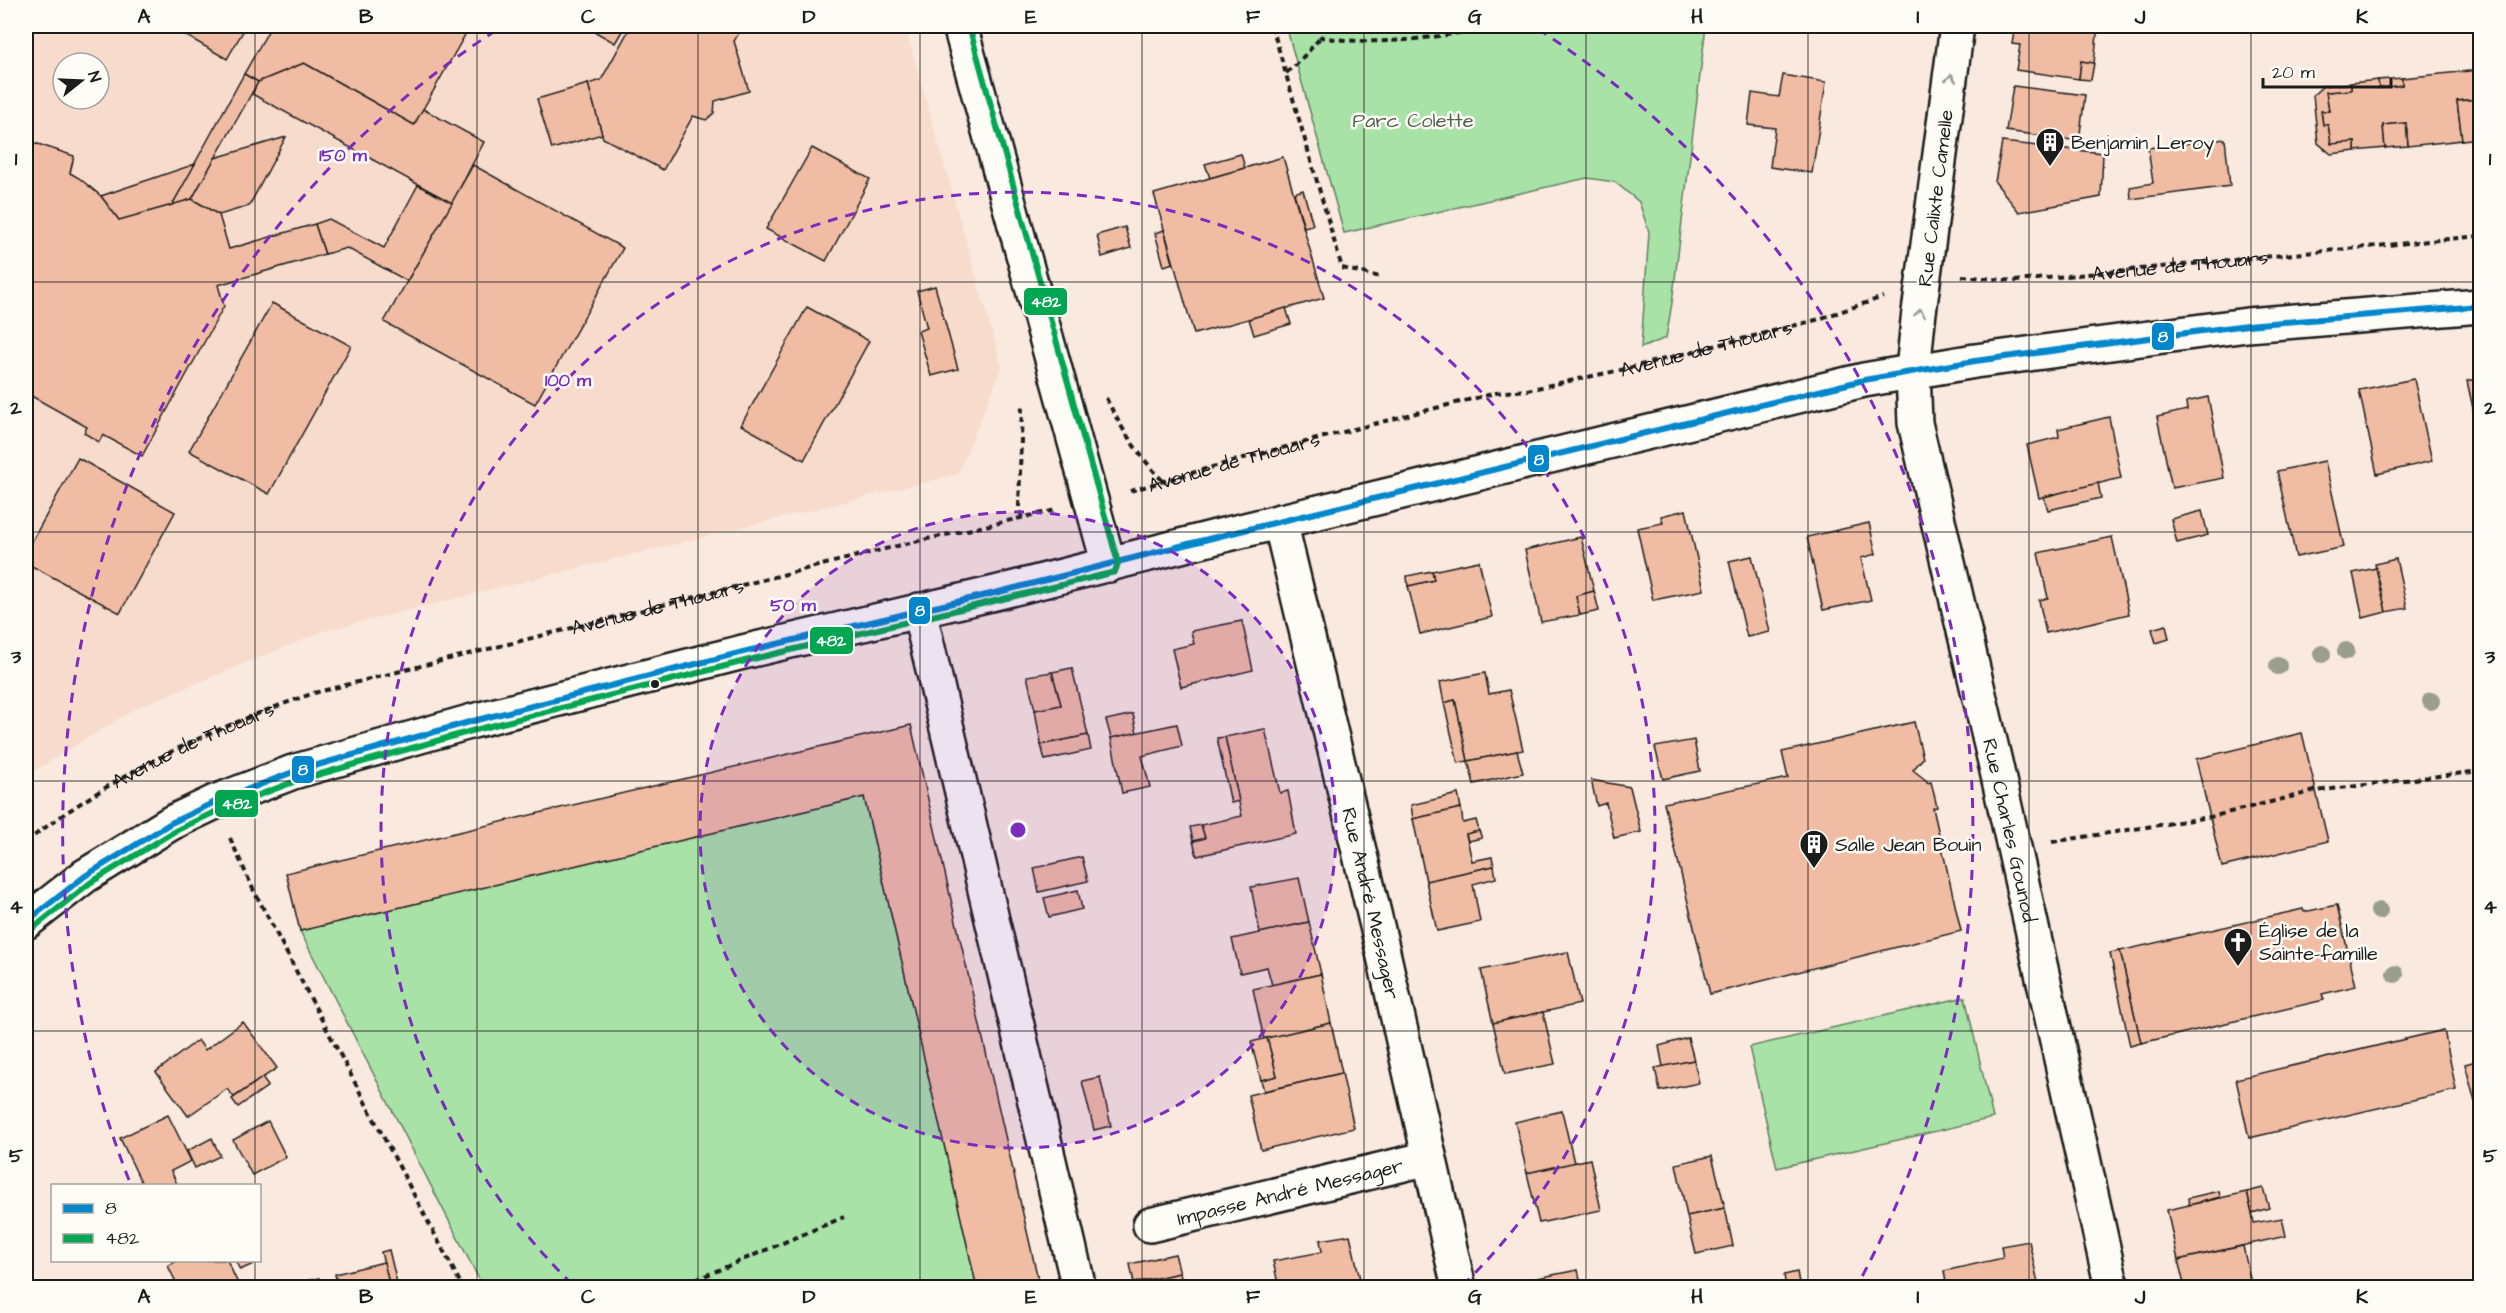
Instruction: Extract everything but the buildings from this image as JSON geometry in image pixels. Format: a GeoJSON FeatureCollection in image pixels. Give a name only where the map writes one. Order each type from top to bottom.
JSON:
{"type":"FeatureCollection","features":[{"type":"Feature","properties":{"kind":"street"},"geometry":{"type":"LineString","coordinates":[[960,26],[1108,565]]}},
{"type":"Feature","properties":{"kind":"street","name":"Rue Calixte Camelle"},"geometry":{"type":"LineString","coordinates":[[1913,371],[1957,26]]}},
{"type":"Feature","properties":{"kind":"street"},"geometry":{"type":"LineString","coordinates":[[26,922],[85,876],[140,841],[215,802],[292,772],[473,721],[1280,521],[1864,380],[1975,361],[2247,325],[2481,306]]}},
{"type":"Feature","properties":{"kind":"street","name":"Rue Charles Gounod"},"geometry":{"type":"LineString","coordinates":[[1913,371],[1915,423],[2000,784],[2112,1287]]}},
{"type":"Feature","properties":{"kind":"street","name":"Rue André Messager"},"geometry":{"type":"LineString","coordinates":[[1280,521],[1378,930],[1459,1287]]}},
{"type":"Feature","properties":{"kind":"street"},"geometry":{"type":"LineString","coordinates":[[920,610],[1078,1287]]}},
{"type":"Feature","properties":{"kind":"street","name":"Impasse André Messager"},"geometry":{"type":"LineString","coordinates":[[1150,1225],[1429,1158]]}},
{"type":"Feature","properties":{"kind":"path"},"geometry":{"type":"LineString","coordinates":[[1272,26],[1342,268],[1380,277]]}},
{"type":"Feature","properties":{"kind":"path"},"geometry":{"type":"LineString","coordinates":[[1315,26],[1321,36]]}},
{"type":"Feature","properties":{"kind":"path"},"geometry":{"type":"LineString","coordinates":[[1321,36],[1381,43],[1494,26]]}},
{"type":"Feature","properties":{"kind":"path"},"geometry":{"type":"LineString","coordinates":[[1286,73],[1297,64],[1321,36]]}},
{"type":"Feature","properties":{"kind":"path","name":"Avenue de Thouars"},"geometry":{"type":"LineString","coordinates":[[26,842],[84,801],[167,753],[252,714],[314,693],[901,545],[1091,501],[1496,393],[1527,390],[1621,370],[1816,320],[1925,281],[1946,276],[2016,281],[2481,237]]}},
{"type":"Feature","properties":{"kind":"path"},"geometry":{"type":"LineString","coordinates":[[2051,843],[2210,817],[2315,790],[2481,771]]}},
{"type":"Feature","properties":{"kind":"path"},"geometry":{"type":"LineString","coordinates":[[215,802],[253,889],[463,1287]]}},
{"type":"Feature","properties":{"kind":"path"},"geometry":{"type":"LineString","coordinates":[[676,1287],[844,1217]]}},
{"type":"Feature","properties":{"kind":"shaded area"},"geometry":{"type":"Polygon","coordinates":[[[26,26],[905,26],[1002,367],[958,474],[324,631],[138,707],[26,776],[26,26]]]}},
{"type":"Feature","properties":{"kind":"green space","name":"Parc Colette"},"geometry":{"type":"Polygon","coordinates":[[[1286,26],[1706,26],[1666,338],[1641,348],[1649,232],[1639,202],[1615,182],[1587,178],[1344,233],[1286,26]]]}},
{"type":"Feature","properties":{"kind":"green space"},"geometry":{"type":"Polygon","coordinates":[[[864,797],[977,1287],[483,1287],[300,931],[864,797]]]}},
{"type":"Feature","properties":{"kind":"green space"},"geometry":{"type":"Polygon","coordinates":[[[1965,997],[1993,1118],[1777,1168],[1749,1047],[1965,997]]]}},
{"type":"Feature","properties":{"kind":"transit line","name":"482"},"geometry":{"type":"LineString","coordinates":[[32,929],[90,883],[175,831],[219,810],[296,781],[475,730],[745,661],[1115,572],[1118,563],[969,26]]}},
{"type":"Feature","properties":{"kind":"transit line","name":"8"},"geometry":{"type":"LineString","coordinates":[[26,922],[85,876],[171,823],[215,802],[293,772],[473,721],[743,652],[995,593],[1224,535],[1864,380],[1975,361],[2247,325],[2480,306]]}},
{"type":"Feature","properties":{"kind":"place","name":"Benjamin Leroy"},"geometry":{"type":"Point","coordinates":[2050,168]}},
{"type":"Feature","properties":{"kind":"place","name":"Salle Jean Bouin"},"geometry":{"type":"Point","coordinates":[1814,870]}},
{"type":"Feature","properties":{"kind":"place","name":"Église de la Sainte-famille"},"geometry":{"type":"Point","coordinates":[2238,968]}}]}
